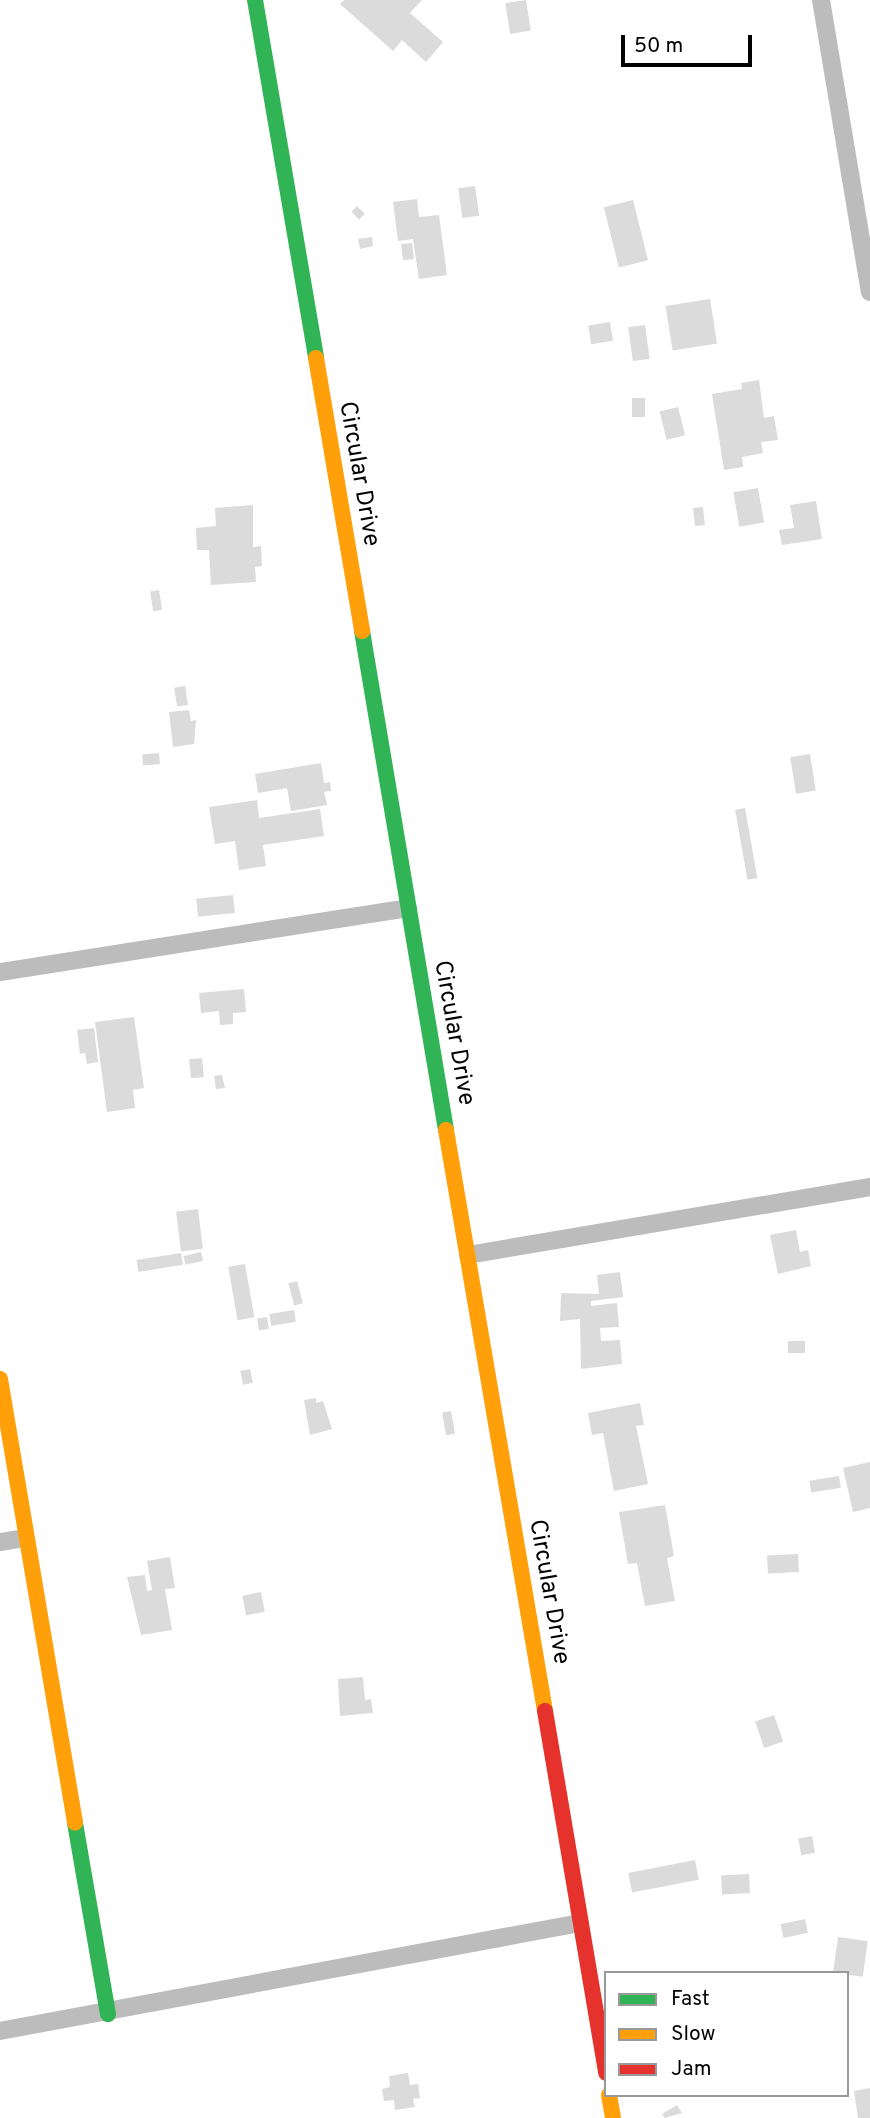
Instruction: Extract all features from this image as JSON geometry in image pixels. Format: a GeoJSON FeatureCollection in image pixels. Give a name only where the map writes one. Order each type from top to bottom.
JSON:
{"type":"FeatureCollection","features":[{"type":"Feature","properties":{"kind":"street","name":"Circular Drive"},"geometry":{"type":"LineString","coordinates":[[255,0],[604,2061]]}},
{"type":"Feature","properties":{"kind":"street"},"geometry":{"type":"LineString","coordinates":[[821,0],[870,292]]}},
{"type":"Feature","properties":{"kind":"street"},"geometry":{"type":"LineString","coordinates":[[0,972],[408,908]]}},
{"type":"Feature","properties":{"kind":"street"},"geometry":{"type":"LineString","coordinates":[[468,1255],[870,1187]]}},
{"type":"Feature","properties":{"kind":"street"},"geometry":{"type":"LineString","coordinates":[[0,1379],[108,2014]]}},
{"type":"Feature","properties":{"kind":"street"},"geometry":{"type":"LineString","coordinates":[[0,1542],[26,1538]]}},
{"type":"Feature","properties":{"kind":"street"},"geometry":{"type":"LineString","coordinates":[[0,2031],[108,2014],[580,1923]]}},
{"type":"Feature","properties":{"kind":"street"},"geometry":{"type":"LineString","coordinates":[[609,2097],[613,2118]]}},
{"type":"Feature","properties":{"kind":"building"},"geometry":{"type":"Polygon","coordinates":[[[344,0],[422,0],[410,13],[443,42],[426,62],[402,40],[393,51],[340,4],[344,0]]]}},
{"type":"Feature","properties":{"kind":"building"},"geometry":{"type":"Polygon","coordinates":[[[526,0],[531,31],[510,34],[505,3],[526,0]]]}},
{"type":"Feature","properties":{"kind":"building"},"geometry":{"type":"Polygon","coordinates":[[[475,186],[479,216],[462,218],[458,188],[475,186]]]}},
{"type":"Feature","properties":{"kind":"building"},"geometry":{"type":"Polygon","coordinates":[[[417,199],[419,217],[439,215],[447,275],[419,279],[413,239],[398,241],[393,202],[417,199]]]}},
{"type":"Feature","properties":{"kind":"building"},"geometry":{"type":"Polygon","coordinates":[[[633,200],[648,260],[619,267],[604,207],[633,200]]]}},
{"type":"Feature","properties":{"kind":"building"},"geometry":{"type":"Polygon","coordinates":[[[357,206],[365,214],[359,219],[351,212],[357,206]]]}},
{"type":"Feature","properties":{"kind":"building"},"geometry":{"type":"Polygon","coordinates":[[[372,237],[373,246],[360,249],[358,239],[372,237]]]}},
{"type":"Feature","properties":{"kind":"building"},"geometry":{"type":"Polygon","coordinates":[[[412,243],[414,259],[403,260],[401,244],[412,243]]]}},
{"type":"Feature","properties":{"kind":"building"},"geometry":{"type":"Polygon","coordinates":[[[710,299],[717,343],[673,350],[666,306],[710,299]]]}},
{"type":"Feature","properties":{"kind":"building"},"geometry":{"type":"Polygon","coordinates":[[[610,322],[613,341],[591,344],[588,325],[610,322]]]}},
{"type":"Feature","properties":{"kind":"building"},"geometry":{"type":"Polygon","coordinates":[[[645,325],[650,359],[633,361],[628,327],[645,325]]]}},
{"type":"Feature","properties":{"kind":"building"},"geometry":{"type":"Polygon","coordinates":[[[759,380],[764,418],[774,416],[778,440],[761,442],[763,453],[742,457],[743,467],[724,470],[712,394],[742,389],[741,383],[759,380]]]}},
{"type":"Feature","properties":{"kind":"building"},"geometry":{"type":"Polygon","coordinates":[[[632,398],[645,398],[645,417],[632,417],[632,398]]]}},
{"type":"Feature","properties":{"kind":"building"},"geometry":{"type":"Polygon","coordinates":[[[678,407],[685,435],[667,440],[660,412],[678,407]]]}},
{"type":"Feature","properties":{"kind":"building"},"geometry":{"type":"Polygon","coordinates":[[[758,488],[764,522],[739,527],[733,492],[758,488]]]}},
{"type":"Feature","properties":{"kind":"building"},"geometry":{"type":"Polygon","coordinates":[[[816,501],[822,539],[782,545],[779,530],[794,528],[790,505],[816,501]]]}},
{"type":"Feature","properties":{"kind":"building"},"geometry":{"type":"Polygon","coordinates":[[[253,505],[253,547],[261,546],[262,566],[255,567],[256,582],[211,585],[209,550],[197,550],[196,528],[216,526],[215,508],[253,505]]]}},
{"type":"Feature","properties":{"kind":"building"},"geometry":{"type":"Polygon","coordinates":[[[703,507],[705,525],[695,526],[693,508],[703,507]]]}},
{"type":"Feature","properties":{"kind":"building"},"geometry":{"type":"Polygon","coordinates":[[[159,590],[162,610],[153,611],[150,591],[159,590]]]}},
{"type":"Feature","properties":{"kind":"building"},"geometry":{"type":"Polygon","coordinates":[[[185,686],[188,705],[177,706],[174,688],[185,686]]]}},
{"type":"Feature","properties":{"kind":"building"},"geometry":{"type":"Polygon","coordinates":[[[189,710],[191,721],[196,720],[194,744],[173,747],[169,712],[189,710]]]}},
{"type":"Feature","properties":{"kind":"building"},"geometry":{"type":"Polygon","coordinates":[[[159,753],[160,764],[143,765],[142,754],[159,753]]]}},
{"type":"Feature","properties":{"kind":"building"},"geometry":{"type":"Polygon","coordinates":[[[810,754],[816,791],[796,794],[790,757],[810,754]]]}},
{"type":"Feature","properties":{"kind":"building"},"geometry":{"type":"Polygon","coordinates":[[[321,763],[324,783],[330,782],[331,791],[324,792],[327,805],[291,811],[287,788],[258,793],[255,774],[321,763]]]}},
{"type":"Feature","properties":{"kind":"building"},"geometry":{"type":"Polygon","coordinates":[[[257,800],[259,818],[320,809],[324,836],[263,845],[266,866],[239,870],[235,841],[215,844],[209,807],[257,800]]]}},
{"type":"Feature","properties":{"kind":"building"},"geometry":{"type":"Polygon","coordinates":[[[745,808],[757,878],[747,880],[735,810],[745,808]]]}},
{"type":"Feature","properties":{"kind":"building"},"geometry":{"type":"Polygon","coordinates":[[[233,895],[235,913],[198,917],[196,899],[233,895]]]}},
{"type":"Feature","properties":{"kind":"building"},"geometry":{"type":"Polygon","coordinates":[[[244,989],[246,1012],[233,1013],[233,1024],[220,1025],[219,1011],[201,1013],[199,993],[244,989]]]}},
{"type":"Feature","properties":{"kind":"building"},"geometry":{"type":"Polygon","coordinates":[[[134,1017],[144,1088],[133,1090],[135,1108],[107,1112],[95,1022],[134,1017]]]}},
{"type":"Feature","properties":{"kind":"building"},"geometry":{"type":"Polygon","coordinates":[[[94,1028],[98,1062],[87,1064],[85,1053],[80,1054],[77,1030],[94,1028]]]}},
{"type":"Feature","properties":{"kind":"building"},"geometry":{"type":"Polygon","coordinates":[[[202,1058],[204,1077],[191,1078],[189,1059],[202,1058]]]}},
{"type":"Feature","properties":{"kind":"building"},"geometry":{"type":"Polygon","coordinates":[[[222,1075],[225,1088],[216,1089],[214,1076],[222,1075]]]}},
{"type":"Feature","properties":{"kind":"building"},"geometry":{"type":"Polygon","coordinates":[[[198,1209],[203,1249],[181,1251],[176,1212],[198,1209]]]}},
{"type":"Feature","properties":{"kind":"building"},"geometry":{"type":"Polygon","coordinates":[[[796,1230],[800,1252],[808,1250],[811,1266],[778,1274],[770,1235],[796,1230]]]}},
{"type":"Feature","properties":{"kind":"building"},"geometry":{"type":"Polygon","coordinates":[[[201,1252],[203,1261],[185,1265],[183,1256],[201,1252]]]}},
{"type":"Feature","properties":{"kind":"building"},"geometry":{"type":"Polygon","coordinates":[[[181,1253],[183,1265],[138,1272],[137,1260],[181,1253]]]}},
{"type":"Feature","properties":{"kind":"building"},"geometry":{"type":"Polygon","coordinates":[[[245,1264],[254,1317],[238,1320],[228,1267],[245,1264]]]}},
{"type":"Feature","properties":{"kind":"building"},"geometry":{"type":"Polygon","coordinates":[[[620,1272],[623,1297],[591,1301],[591,1306],[617,1303],[619,1327],[600,1328],[601,1341],[620,1340],[622,1364],[581,1369],[580,1319],[560,1321],[561,1293],[599,1294],[597,1275],[620,1272]]]}},
{"type":"Feature","properties":{"kind":"building"},"geometry":{"type":"Polygon","coordinates":[[[297,1281],[303,1303],[294,1306],[288,1283],[297,1281]]]}},
{"type":"Feature","properties":{"kind":"building"},"geometry":{"type":"Polygon","coordinates":[[[294,1310],[296,1322],[271,1326],[269,1314],[294,1310]]]}},
{"type":"Feature","properties":{"kind":"building"},"geometry":{"type":"Polygon","coordinates":[[[267,1317],[269,1329],[259,1330],[257,1319],[267,1317]]]}},
{"type":"Feature","properties":{"kind":"building"},"geometry":{"type":"Polygon","coordinates":[[[788,1341],[805,1341],[805,1353],[788,1353],[788,1341]]]}},
{"type":"Feature","properties":{"kind":"building"},"geometry":{"type":"Polygon","coordinates":[[[250,1369],[253,1383],[243,1385],[240,1371],[250,1369]]]}},
{"type":"Feature","properties":{"kind":"building"},"geometry":{"type":"Polygon","coordinates":[[[316,1398],[316,1403],[323,1401],[332,1429],[310,1435],[304,1400],[316,1398]]]}},
{"type":"Feature","properties":{"kind":"building"},"geometry":{"type":"Polygon","coordinates":[[[640,1403],[644,1425],[636,1426],[648,1484],[614,1491],[603,1433],[592,1435],[588,1413],[640,1403]]]}},
{"type":"Feature","properties":{"kind":"building"},"geometry":{"type":"Polygon","coordinates":[[[451,1411],[455,1434],[446,1435],[442,1413],[451,1411]]]}},
{"type":"Feature","properties":{"kind":"building"},"geometry":{"type":"Polygon","coordinates":[[[870,1462],[870,1508],[853,1512],[843,1468],[870,1462]]]}},
{"type":"Feature","properties":{"kind":"building"},"geometry":{"type":"Polygon","coordinates":[[[839,1476],[841,1488],[811,1493],[809,1481],[839,1476]]]}},
{"type":"Feature","properties":{"kind":"building"},"geometry":{"type":"Polygon","coordinates":[[[665,1505],[674,1556],[667,1558],[675,1601],[645,1606],[637,1563],[628,1564],[619,1512],[665,1505]]]}},
{"type":"Feature","properties":{"kind":"building"},"geometry":{"type":"Polygon","coordinates":[[[798,1554],[799,1572],[768,1574],[767,1556],[798,1554]]]}},
{"type":"Feature","properties":{"kind":"building"},"geometry":{"type":"Polygon","coordinates":[[[170,1557],[175,1588],[165,1589],[172,1630],[141,1635],[127,1577],[145,1575],[147,1591],[152,1590],[147,1561],[170,1557]]]}},
{"type":"Feature","properties":{"kind":"building"},"geometry":{"type":"Polygon","coordinates":[[[261,1592],[265,1612],[246,1615],[242,1596],[261,1592]]]}},
{"type":"Feature","properties":{"kind":"building"},"geometry":{"type":"Polygon","coordinates":[[[363,1677],[365,1700],[371,1699],[373,1713],[340,1716],[338,1679],[363,1677]]]}},
{"type":"Feature","properties":{"kind":"building"},"geometry":{"type":"Polygon","coordinates":[[[774,1715],[783,1741],[764,1748],[755,1722],[774,1715]]]}},
{"type":"Feature","properties":{"kind":"building"},"geometry":{"type":"Polygon","coordinates":[[[812,1836],[815,1853],[801,1855],[798,1838],[812,1836]]]}},
{"type":"Feature","properties":{"kind":"building"},"geometry":{"type":"Polygon","coordinates":[[[695,1860],[699,1880],[632,1893],[628,1873],[695,1860]]]}},
{"type":"Feature","properties":{"kind":"building"},"geometry":{"type":"Polygon","coordinates":[[[749,1874],[750,1893],[722,1894],[721,1875],[749,1874]]]}},
{"type":"Feature","properties":{"kind":"building"},"geometry":{"type":"Polygon","coordinates":[[[805,1919],[808,1933],[783,1938],[781,1924],[805,1919]]]}},
{"type":"Feature","properties":{"kind":"building"},"geometry":{"type":"Polygon","coordinates":[[[838,1937],[868,1941],[863,1977],[849,1975],[849,1971],[833,1971],[838,1937]]]}},
{"type":"Feature","properties":{"kind":"building"},"geometry":{"type":"Polygon","coordinates":[[[408,2073],[410,2085],[418,2084],[420,2098],[413,2099],[415,2107],[395,2110],[394,2100],[384,2101],[382,2089],[390,2087],[389,2076],[408,2073]]]}},
{"type":"Feature","properties":{"kind":"building"},"geometry":{"type":"Polygon","coordinates":[[[870,2088],[870,2118],[858,2118],[854,2091],[870,2088]]]}},
{"type":"Feature","properties":{"kind":"building"},"geometry":{"type":"Polygon","coordinates":[[[677,2105],[682,2113],[665,2118],[662,2114],[677,2105]]]}},
{"type":"Feature","properties":{"kind":"traffic: fast"},"geometry":{"type":"LineString","coordinates":[[255,0],[316,358]]}},
{"type":"Feature","properties":{"kind":"traffic: fast"},"geometry":{"type":"LineString","coordinates":[[362,631],[446,1130]]}},
{"type":"Feature","properties":{"kind":"traffic: fast"},"geometry":{"type":"LineString","coordinates":[[75,1823],[108,2014]]}},
{"type":"Feature","properties":{"kind":"traffic: slow"},"geometry":{"type":"LineString","coordinates":[[316,358],[362,631]]}},
{"type":"Feature","properties":{"kind":"traffic: slow"},"geometry":{"type":"LineString","coordinates":[[446,1130],[545,1711]]}},
{"type":"Feature","properties":{"kind":"traffic: slow"},"geometry":{"type":"LineString","coordinates":[[0,1379],[75,1823]]}},
{"type":"Feature","properties":{"kind":"traffic: slow"},"geometry":{"type":"LineString","coordinates":[[609,2097],[613,2118]]}},
{"type":"Feature","properties":{"kind":"traffic: jam"},"geometry":{"type":"LineString","coordinates":[[545,1711],[604,2061]]}}]}
